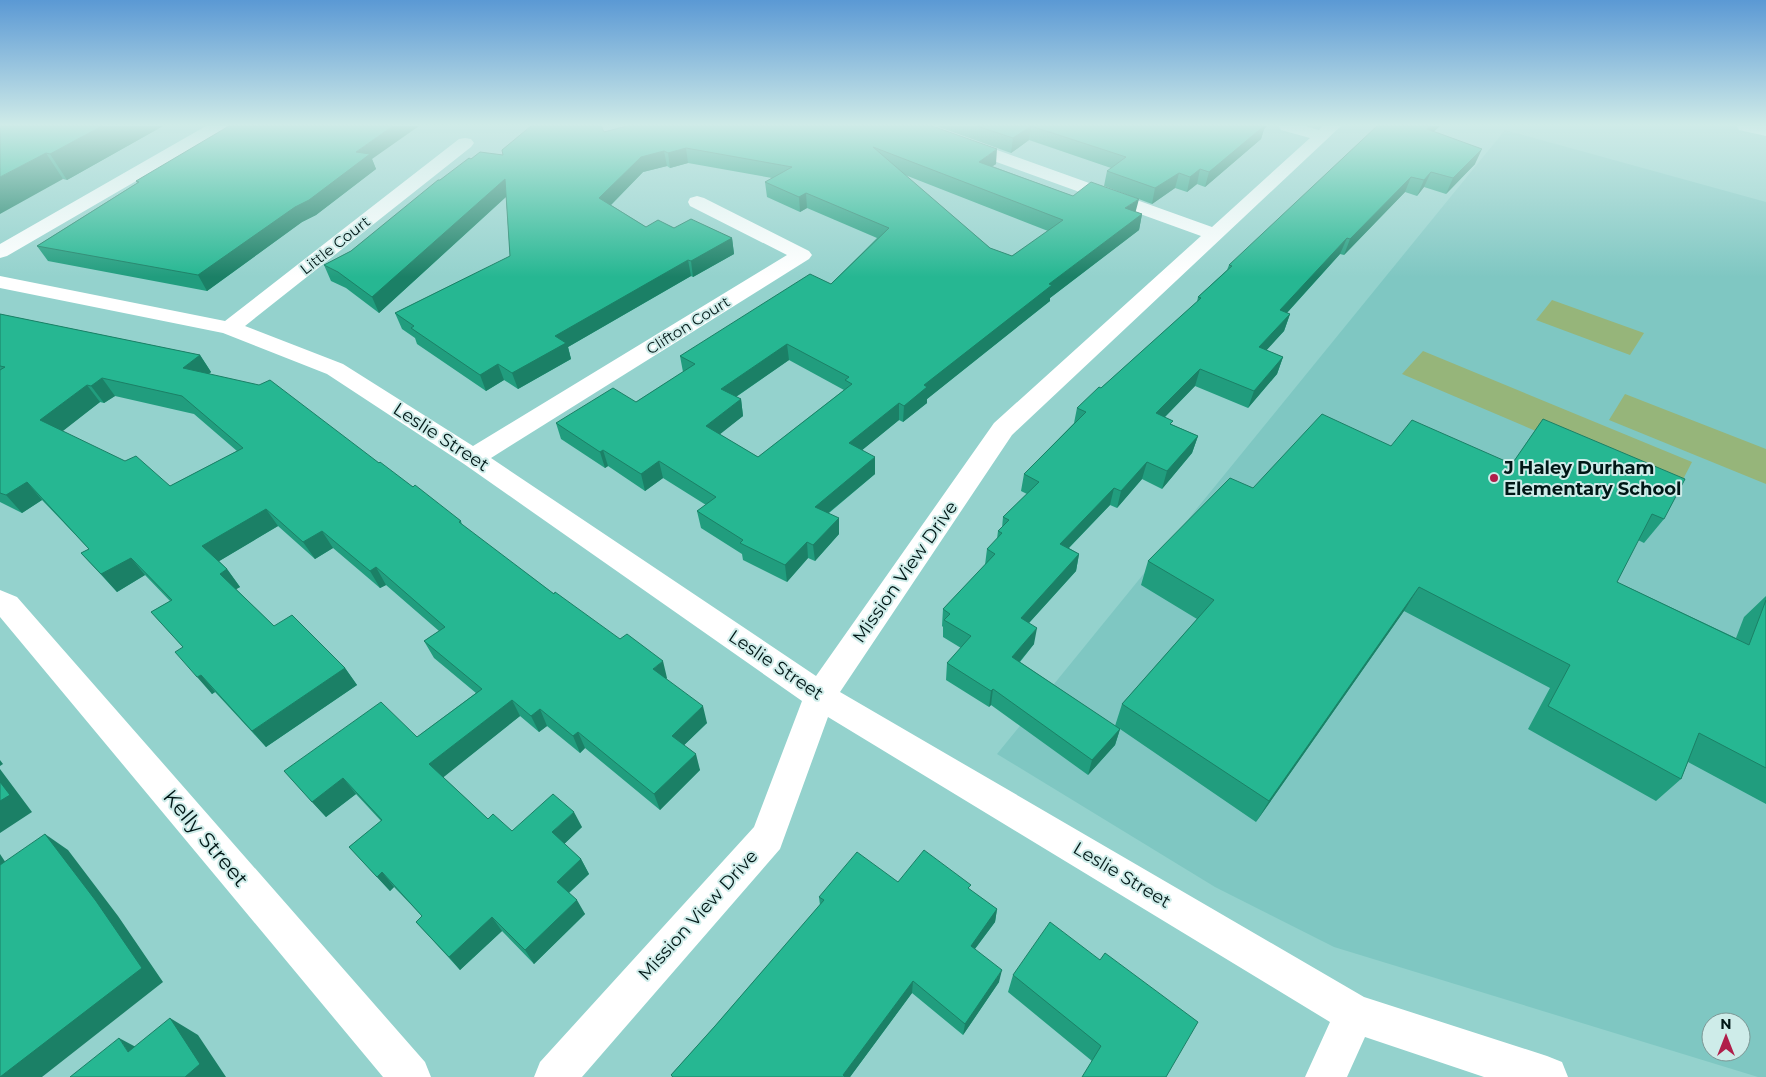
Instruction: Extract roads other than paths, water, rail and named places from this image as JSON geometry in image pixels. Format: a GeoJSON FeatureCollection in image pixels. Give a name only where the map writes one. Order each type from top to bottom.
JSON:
{"type":"FeatureCollection","features":[{"type":"Feature","properties":{"kind":"street"},"geometry":{"type":"LineString","coordinates":[[0,252],[131,176]]}},
{"type":"Feature","properties":{"kind":"street","name":"Little Court"},"geometry":{"type":"LineString","coordinates":[[230,328],[423,176]]}},
{"type":"Feature","properties":{"kind":"street"},"geometry":{"type":"LineString","coordinates":[[1054,176],[1214,234]]}},
{"type":"Feature","properties":{"kind":"street","name":"Mission View Drive"},"geometry":{"type":"LineString","coordinates":[[554,1077],[768,837],[820,696],[1003,429],[1277,176]]}},
{"type":"Feature","properties":{"kind":"street","name":"Clifton Court"},"geometry":{"type":"LineString","coordinates":[[474,458],[802,255],[697,202]]}},
{"type":"Feature","properties":{"kind":"street","name":"Leslie Street"},"geometry":{"type":"LineString","coordinates":[[0,282],[230,328],[335,369],[474,458],[820,696],[1355,1014],[1547,1077]]}},
{"type":"Feature","properties":{"kind":"street","name":"Kelly Street"},"geometry":{"type":"LineString","coordinates":[[0,601],[7,605],[410,1077]]}},
{"type":"Feature","properties":{"kind":"street"},"geometry":{"type":"LineString","coordinates":[[1326,1077],[1355,1014]]}},
{"type":"Feature","properties":{"kind":"place","name":"J Haley Durham Elementary School"},"geometry":{"type":"Point","coordinates":[1494,478]}}]}
